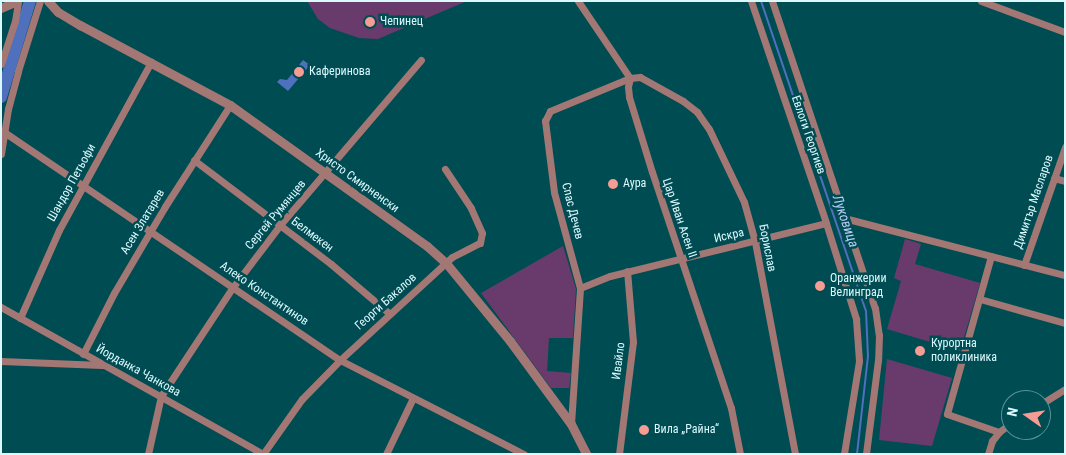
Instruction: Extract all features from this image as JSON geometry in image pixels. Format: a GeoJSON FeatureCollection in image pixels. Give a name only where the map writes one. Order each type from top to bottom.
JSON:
{"type":"FeatureCollection","features":[{"type":"Feature","properties":{"kind":"street"},"geometry":{"type":"LineString","coordinates":[[1,8],[18,1]]}},
{"type":"Feature","properties":{"kind":"street"},"geometry":{"type":"LineString","coordinates":[[1,64],[15,21],[18,1]]}},
{"type":"Feature","properties":{"kind":"street"},"geometry":{"type":"LineString","coordinates":[[1,154],[18,70],[40,1]]}},
{"type":"Feature","properties":{"kind":"street","name":"Христо Смирненски"},"geometry":{"type":"LineString","coordinates":[[48,1],[58,12],[230,105],[427,246],[446,263],[510,341],[571,424],[586,454]]}},
{"type":"Feature","properties":{"kind":"street"},"geometry":{"type":"LineString","coordinates":[[578,1],[630,78]]}},
{"type":"Feature","properties":{"kind":"street","name":"Евлоги Георгиев"},"geometry":{"type":"LineString","coordinates":[[751,1],[826,223],[856,319],[859,341],[857,381],[844,454]]}},
{"type":"Feature","properties":{"kind":"street","name":"Евлоги Георгиев"},"geometry":{"type":"LineString","coordinates":[[772,1],[875,308],[878,334],[874,401],[866,454]]}},
{"type":"Feature","properties":{"kind":"street"},"geometry":{"type":"LineString","coordinates":[[981,1],[1065,32]]}},
{"type":"Feature","properties":{"kind":"street","name":"Сергей Румянцев"},"geometry":{"type":"LineString","coordinates":[[148,454],[161,396],[233,287],[280,225],[421,60]]}},
{"type":"Feature","properties":{"kind":"street","name":"Шандор Петьофи"},"geometry":{"type":"LineString","coordinates":[[20,318],[52,244],[152,62]]}},
{"type":"Feature","properties":{"kind":"street","name":"Борислав"},"geometry":{"type":"LineString","coordinates":[[630,78],[650,81],[683,100],[697,112],[709,129],[744,202],[755,242],[795,454]]}},
{"type":"Feature","properties":{"kind":"street","name":"Цар Иван Асен II"},"geometry":{"type":"LineString","coordinates":[[630,78],[628,87],[629,97],[731,408],[740,454]]}},
{"type":"Feature","properties":{"kind":"street","name":"Спас Дечев"},"geometry":{"type":"LineString","coordinates":[[571,424],[580,288],[554,192],[544,121],[550,111],[630,78]]}},
{"type":"Feature","properties":{"kind":"street","name":"Асен Златарев"},"geometry":{"type":"LineString","coordinates":[[83,354],[114,293],[150,231],[230,105]]}},
{"type":"Feature","properties":{"kind":"street","name":"Алеко Константинов"},"geometry":{"type":"LineString","coordinates":[[4,132],[340,360],[524,454]]}},
{"type":"Feature","properties":{"kind":"street","name":"Димитър Масларов"},"geometry":{"type":"LineString","coordinates":[[1024,265],[1065,147]]}},
{"type":"Feature","properties":{"kind":"street","name":"Белмекен"},"geometry":{"type":"LineString","coordinates":[[194,160],[360,287],[390,314]]}},
{"type":"Feature","properties":{"kind":"street","name":"Георги Бакалов"},"geometry":{"type":"LineString","coordinates":[[263,454],[302,399],[340,360],[446,263],[476,246],[482,239],[482,233],[471,208],[445,169]]}},
{"type":"Feature","properties":{"kind":"street"},"geometry":{"type":"LineString","coordinates":[[1054,178],[1065,181]]}},
{"type":"Feature","properties":{"kind":"street"},"geometry":{"type":"LineString","coordinates":[[844,218],[1065,275]]}},
{"type":"Feature","properties":{"kind":"street","name":"Искра"},"geometry":{"type":"LineString","coordinates":[[580,288],[627,271],[755,242],[826,223]]}},
{"type":"Feature","properties":{"kind":"street"},"geometry":{"type":"LineString","coordinates":[[988,454],[992,441],[999,432],[947,414],[991,256]]}},
{"type":"Feature","properties":{"kind":"street","name":"Ивайло"},"geometry":{"type":"LineString","coordinates":[[619,454],[633,342],[627,271]]}},
{"type":"Feature","properties":{"kind":"street"},"geometry":{"type":"LineString","coordinates":[[980,299],[1065,323]]}},
{"type":"Feature","properties":{"kind":"street","name":"Йорданка Чанкова"},"geometry":{"type":"LineString","coordinates":[[1,307],[263,454]]}},
{"type":"Feature","properties":{"kind":"street"},"geometry":{"type":"LineString","coordinates":[[1,361],[105,366]]}},
{"type":"Feature","properties":{"kind":"street"},"geometry":{"type":"LineString","coordinates":[[1051,398],[1065,389]]}},
{"type":"Feature","properties":{"kind":"street"},"geometry":{"type":"LineString","coordinates":[[386,454],[413,398]]}},
{"type":"Feature","properties":{"kind":"shaded area","name":"Чепинец"},"geometry":{"type":"Polygon","coordinates":[[[307,1],[467,1],[378,39],[359,38],[330,28],[318,19],[307,1]]]}},
{"type":"Feature","properties":{"kind":"shaded area"},"geometry":{"type":"Polygon","coordinates":[[[905,239],[921,244],[915,264],[980,283],[960,351],[887,329],[901,281],[894,278],[905,239]]]}},
{"type":"Feature","properties":{"kind":"shaded area"},"geometry":{"type":"Polygon","coordinates":[[[563,246],[576,289],[573,338],[549,338],[547,371],[571,373],[569,388],[551,388],[481,293],[563,246]]]}},
{"type":"Feature","properties":{"kind":"shaded area"},"geometry":{"type":"Polygon","coordinates":[[[887,359],[952,378],[932,446],[879,440],[887,359]]]}},
{"type":"Feature","properties":{"kind":"water","name":"Каферинова"},"geometry":{"type":"Polygon","coordinates":[[[303,60],[310,65],[288,91],[277,82],[280,79],[287,80],[303,60]]]}},
{"type":"Feature","properties":{"kind":"waterway"},"geometry":{"type":"LineString","coordinates":[[1,97],[30,1]]}},
{"type":"Feature","properties":{"kind":"waterway","name":"Луковица"},"geometry":{"type":"LineString","coordinates":[[761,1],[866,311],[868,356],[857,454]]}},
{"type":"Feature","properties":{"kind":"place","name":"Чепинец"},"geometry":{"type":"Point","coordinates":[370,22]}},
{"type":"Feature","properties":{"kind":"place","name":"Каферинова"},"geometry":{"type":"Point","coordinates":[299,72]}},
{"type":"Feature","properties":{"kind":"place","name":"Аура"},"geometry":{"type":"Point","coordinates":[613,184]}},
{"type":"Feature","properties":{"kind":"place","name":"Оранжерии Велинград"},"geometry":{"type":"Point","coordinates":[820,286]}},
{"type":"Feature","properties":{"kind":"place","name":"Курортна поликлиника"},"geometry":{"type":"Point","coordinates":[920,351]}},
{"type":"Feature","properties":{"kind":"place","name":"Вила „Райна“"},"geometry":{"type":"Point","coordinates":[644,430]}}]}
